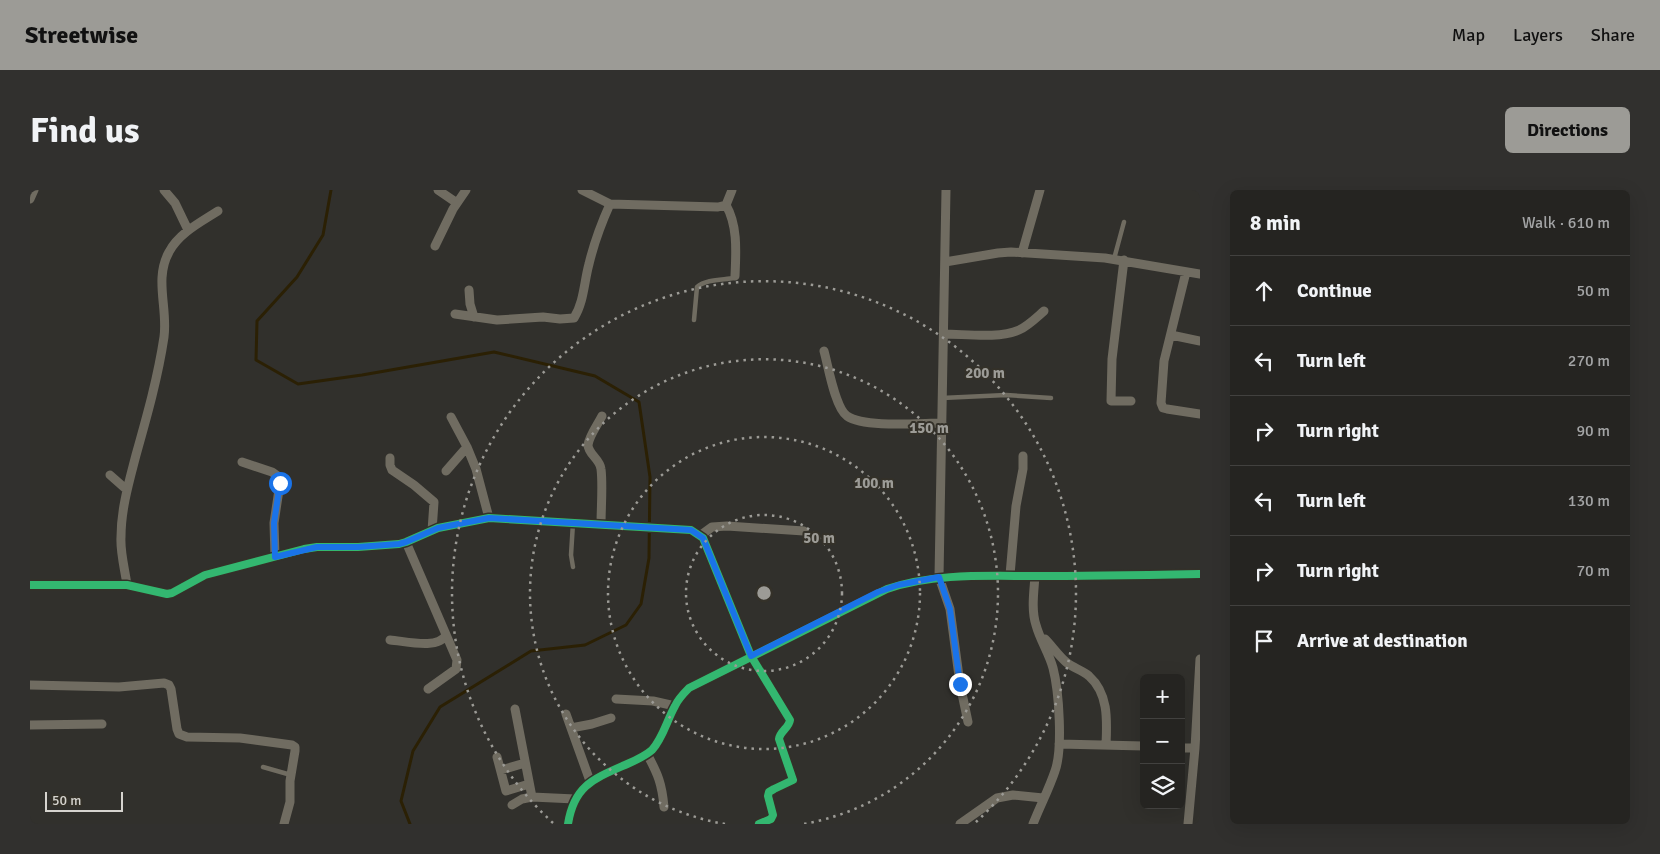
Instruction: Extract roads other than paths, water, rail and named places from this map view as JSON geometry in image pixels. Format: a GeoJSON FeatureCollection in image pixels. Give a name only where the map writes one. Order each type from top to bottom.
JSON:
{"type":"FeatureCollection","features":[{"type":"Feature","properties":{"kind":"street"},"geometry":{"type":"LineString","coordinates":[[30,199],[34,190]]}},
{"type":"Feature","properties":{"kind":"street"},"geometry":{"type":"LineString","coordinates":[[164,190],[175,203],[188,230]]}},
{"type":"Feature","properties":{"kind":"street"},"geometry":{"type":"LineString","coordinates":[[438,190],[457,203]]}},
{"type":"Feature","properties":{"kind":"street"},"geometry":{"type":"LineString","coordinates":[[435,246],[457,203],[466,190]]}},
{"type":"Feature","properties":{"kind":"street"},"geometry":{"type":"LineString","coordinates":[[582,190],[610,204],[718,207],[726,204]]}},
{"type":"Feature","properties":{"kind":"street"},"geometry":{"type":"LineString","coordinates":[[732,190],[726,204],[734,224],[735,276]]}},
{"type":"Feature","properties":{"kind":"street"},"geometry":{"type":"LineString","coordinates":[[946,190],[939,577],[950,609],[960,684],[968,722]]}},
{"type":"Feature","properties":{"kind":"street"},"geometry":{"type":"LineString","coordinates":[[1022,253],[1040,190]]}},
{"type":"Feature","properties":{"kind":"street"},"geometry":{"type":"LineString","coordinates":[[455,314],[497,320],[543,317],[574,318],[580,308],[588,266],[598,231],[610,204]]}},
{"type":"Feature","properties":{"kind":"street"},"geometry":{"type":"LineString","coordinates":[[127,585],[120,538],[127,490],[163,340],[165,316],[161,282],[163,269],[169,251],[176,241],[188,230],[218,211]]}},
{"type":"Feature","properties":{"kind":"street"},"geometry":{"type":"LineString","coordinates":[[945,262],[998,253],[1022,253],[1124,260],[1200,274]]}},
{"type":"Feature","properties":{"kind":"street"},"geometry":{"type":"LineString","coordinates":[[1124,260],[1112,359],[1112,401],[1131,401]]}},
{"type":"Feature","properties":{"kind":"street"},"geometry":{"type":"LineString","coordinates":[[1186,272],[1164,361],[1161,403],[1163,408],[1200,414]]}},
{"type":"Feature","properties":{"kind":"street"},"geometry":{"type":"LineString","coordinates":[[469,290],[470,304],[474,317]]}},
{"type":"Feature","properties":{"kind":"street"},"geometry":{"type":"LineString","coordinates":[[944,334],[991,334],[1019,330],[1044,311]]}},
{"type":"Feature","properties":{"kind":"street"},"geometry":{"type":"LineString","coordinates":[[1171,334],[1200,341]]}},
{"type":"Feature","properties":{"kind":"street"},"geometry":{"type":"LineString","coordinates":[[824,351],[835,393],[842,410],[847,416],[870,423],[942,423]]}},
{"type":"Feature","properties":{"kind":"street"},"geometry":{"type":"LineString","coordinates":[[601,525],[602,470],[599,461],[590,452],[588,446],[602,416]]}},
{"type":"Feature","properties":{"kind":"street"},"geometry":{"type":"LineString","coordinates":[[451,417],[476,469],[489,518]]}},
{"type":"Feature","properties":{"kind":"street"},"geometry":{"type":"LineString","coordinates":[[446,471],[467,448]]}},
{"type":"Feature","properties":{"kind":"street"},"geometry":{"type":"LineString","coordinates":[[1010,575],[1016,506],[1023,469],[1023,456]]}},
{"type":"Feature","properties":{"kind":"street"},"geometry":{"type":"LineString","coordinates":[[390,458],[392,470],[434,502],[432,530]]}},
{"type":"Feature","properties":{"kind":"street"},"geometry":{"type":"LineString","coordinates":[[242,462],[272,472],[278,477],[280,483],[274,523],[275,557]]}},
{"type":"Feature","properties":{"kind":"street"},"geometry":{"type":"LineString","coordinates":[[110,475],[127,490]]}},
{"type":"Feature","properties":{"kind":"street"},"geometry":{"type":"LineString","coordinates":[[30,585],[127,585],[167,594],[205,575],[317,547],[358,547],[406,542],[438,528],[489,518],[691,530],[700,535],[751,656],[790,720],[789,725],[780,734],[779,739],[793,780],[769,792],[768,796],[773,815],[771,822],[758,824]]}},
{"type":"Feature","properties":{"kind":"street"},"geometry":{"type":"LineString","coordinates":[[700,535],[712,527],[727,526],[804,531]]}},
{"type":"Feature","properties":{"kind":"street"},"geometry":{"type":"LineString","coordinates":[[406,542],[457,660],[456,669],[428,689]]}},
{"type":"Feature","properties":{"kind":"street"},"geometry":{"type":"LineString","coordinates":[[568,824],[569,814],[575,799],[584,786],[590,781],[647,754],[656,744],[674,706],[689,688],[878,592],[898,585],[939,577],[1200,574]]}},
{"type":"Feature","properties":{"kind":"street"},"geometry":{"type":"LineString","coordinates":[[1032,824],[1056,770],[1058,744],[1058,695],[1055,674],[1036,626],[1034,616],[1034,576]]}},
{"type":"Feature","properties":{"kind":"street"},"geometry":{"type":"LineString","coordinates":[[390,640],[433,644],[440,643],[446,635]]}},
{"type":"Feature","properties":{"kind":"street"},"geometry":{"type":"LineString","coordinates":[[1040,635],[1067,662],[1087,674],[1100,689],[1107,717],[1106,745]]}},
{"type":"Feature","properties":{"kind":"street"},"geometry":{"type":"LineString","coordinates":[[1188,824],[1200,659]]}},
{"type":"Feature","properties":{"kind":"street"},"geometry":{"type":"LineString","coordinates":[[30,685],[110,687],[164,683],[169,685],[171,689],[179,734],[187,737],[240,738],[292,745],[295,747],[295,751],[291,775],[290,802],[284,824]]}},
{"type":"Feature","properties":{"kind":"street"},"geometry":{"type":"LineString","coordinates":[[616,699],[653,701],[674,706]]}},
{"type":"Feature","properties":{"kind":"street"},"geometry":{"type":"LineString","coordinates":[[515,710],[532,797]]}},
{"type":"Feature","properties":{"kind":"street"},"geometry":{"type":"LineString","coordinates":[[566,714],[590,781]]}},
{"type":"Feature","properties":{"kind":"street"},"geometry":{"type":"LineString","coordinates":[[571,728],[611,718]]}},
{"type":"Feature","properties":{"kind":"street"},"geometry":{"type":"LineString","coordinates":[[30,725],[102,724]]}},
{"type":"Feature","properties":{"kind":"street"},"geometry":{"type":"LineString","coordinates":[[1058,744],[1140,746]]}},
{"type":"Feature","properties":{"kind":"street"},"geometry":{"type":"LineString","coordinates":[[1185,748],[1195,748]]}},
{"type":"Feature","properties":{"kind":"street"},"geometry":{"type":"LineString","coordinates":[[647,754],[656,769],[662,787],[664,807]]}},
{"type":"Feature","properties":{"kind":"street"},"geometry":{"type":"LineString","coordinates":[[497,757],[506,791],[529,784]]}},
{"type":"Feature","properties":{"kind":"street"},"geometry":{"type":"LineString","coordinates":[[501,770],[525,763]]}},
{"type":"Feature","properties":{"kind":"street"},"geometry":{"type":"LineString","coordinates":[[960,824],[997,798],[1012,796],[1043,798]]}},
{"type":"Feature","properties":{"kind":"street"},"geometry":{"type":"LineString","coordinates":[[512,806],[522,799],[532,797],[575,799]]}},
{"type":"Feature","properties":{"kind":"lane"},"geometry":{"type":"LineString","coordinates":[[1114,259],[1124,222]]}},
{"type":"Feature","properties":{"kind":"lane"},"geometry":{"type":"LineString","coordinates":[[694,320],[697,287],[700,284],[734,278],[735,276]]}},
{"type":"Feature","properties":{"kind":"lane"},"geometry":{"type":"LineString","coordinates":[[942,398],[1006,395],[1051,398]]}},
{"type":"Feature","properties":{"kind":"lane"},"geometry":{"type":"LineString","coordinates":[[573,523],[571,555],[573,567]]}},
{"type":"Feature","properties":{"kind":"lane"},"geometry":{"type":"LineString","coordinates":[[263,767],[291,775]]}},
{"type":"Feature","properties":{"kind":"waterway"},"geometry":{"type":"LineString","coordinates":[[331,190],[323,235],[297,277],[257,321],[256,360],[298,384],[494,352],[595,376],[639,402],[650,477],[649,558],[641,604],[626,625],[585,645],[531,651],[440,707],[413,751],[401,801],[410,824]]}}]}
